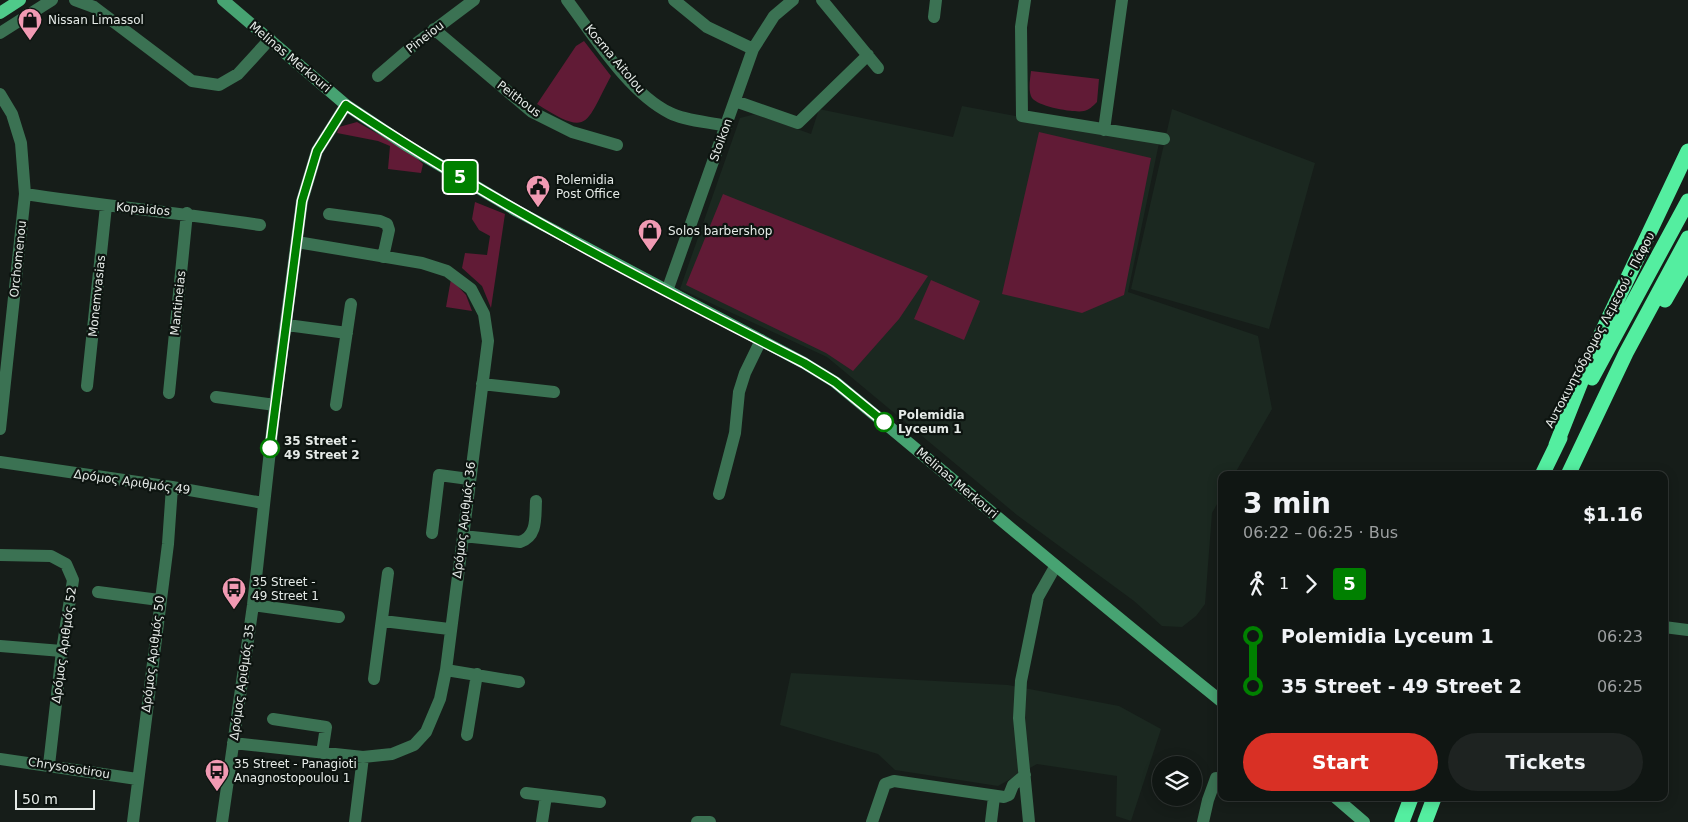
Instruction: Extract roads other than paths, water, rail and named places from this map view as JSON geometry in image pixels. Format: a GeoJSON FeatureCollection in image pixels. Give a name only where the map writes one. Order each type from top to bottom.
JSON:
{"type":"FeatureCollection","features":[{"type":"Feature","properties":{"kind":"highway"},"geometry":{"type":"LineString","coordinates":[[1556,445],[1594,349],[1688,151]]}},
{"type":"Feature","properties":{"kind":"highway","name":"Αυτοκινητόδρομος Λεμεσού - Πάφου"},"geometry":{"type":"LineString","coordinates":[[1544,471],[1659,250],[1688,201]]}},
{"type":"Feature","properties":{"kind":"highway"},"geometry":{"type":"LineString","coordinates":[[1570,471],[1626,353],[1688,238]]}},
{"type":"Feature","properties":{"kind":"highway"},"geometry":{"type":"LineString","coordinates":[[1581,446],[1688,260]]}},
{"type":"Feature","properties":{"kind":"highway"},"geometry":{"type":"LineString","coordinates":[[1402,822],[1410,801]]}},
{"type":"Feature","properties":{"kind":"highway"},"geometry":{"type":"LineString","coordinates":[[1425,822],[1433,801]]}},
{"type":"Feature","properties":{"kind":"main road"},"geometry":{"type":"LineString","coordinates":[[0,12],[20,0]]}},
{"type":"Feature","properties":{"kind":"main road","name":"Melinas Merkouri"},"geometry":{"type":"LineString","coordinates":[[223,0],[346,105],[406,145],[517,212],[761,340],[835,382],[1016,531],[1055,567],[1218,699]]}},
{"type":"Feature","properties":{"kind":"main road"},"geometry":{"type":"LineString","coordinates":[[1340,801],[1364,822]]}},
{"type":"Feature","properties":{"kind":"street"},"geometry":{"type":"LineString","coordinates":[[0,32],[52,0]]}},
{"type":"Feature","properties":{"kind":"street"},"geometry":{"type":"LineString","coordinates":[[75,0],[94,7],[192,81],[219,85],[238,74],[270,39]]}},
{"type":"Feature","properties":{"kind":"street","name":"Pineiou"},"geometry":{"type":"LineString","coordinates":[[378,76],[434,29],[474,0]]}},
{"type":"Feature","properties":{"kind":"street","name":"Kosma Aitolou"},"geometry":{"type":"LineString","coordinates":[[567,0],[618,66],[649,100],[671,114],[726,126]]}},
{"type":"Feature","properties":{"kind":"street"},"geometry":{"type":"LineString","coordinates":[[674,0],[707,28],[753,48]]}},
{"type":"Feature","properties":{"kind":"street","name":"Stoikon"},"geometry":{"type":"LineString","coordinates":[[667,291],[753,48],[774,16],[793,0]]}},
{"type":"Feature","properties":{"kind":"street"},"geometry":{"type":"LineString","coordinates":[[822,0],[878,68]]}},
{"type":"Feature","properties":{"kind":"street"},"geometry":{"type":"LineString","coordinates":[[934,18],[936,0]]}},
{"type":"Feature","properties":{"kind":"street"},"geometry":{"type":"LineString","coordinates":[[1025,0],[1021,27],[1022,116],[1164,139]]}},
{"type":"Feature","properties":{"kind":"street"},"geometry":{"type":"LineString","coordinates":[[1104,130],[1122,0]]}},
{"type":"Feature","properties":{"kind":"street","name":"Peithous"},"geometry":{"type":"LineString","coordinates":[[434,29],[532,112],[572,132],[617,145]]}},
{"type":"Feature","properties":{"kind":"street"},"geometry":{"type":"LineString","coordinates":[[735,101],[798,123],[868,55]]}},
{"type":"Feature","properties":{"kind":"street","name":"Orchomenou"},"geometry":{"type":"LineString","coordinates":[[0,94],[12,114],[21,143],[25,194],[0,429]]}},
{"type":"Feature","properties":{"kind":"street","name":"Δρόμος Αριθμός 35"},"geometry":{"type":"LineString","coordinates":[[222,822],[253,604],[263,503],[302,201],[317,151],[346,105]]}},
{"type":"Feature","properties":{"kind":"street","name":"Kopaidos"},"geometry":{"type":"LineString","coordinates":[[25,194],[106,206],[187,213],[260,225]]}},
{"type":"Feature","properties":{"kind":"street","name":"Monemvasias"},"geometry":{"type":"LineString","coordinates":[[87,386],[106,206]]}},
{"type":"Feature","properties":{"kind":"street","name":"Mantineias"},"geometry":{"type":"LineString","coordinates":[[169,393],[187,213]]}},
{"type":"Feature","properties":{"kind":"street"},"geometry":{"type":"LineString","coordinates":[[329,214],[380,221],[387,224],[389,230],[383,257]]}},
{"type":"Feature","properties":{"kind":"street","name":"Δρόμος Αριθμός 36"},"geometry":{"type":"LineString","coordinates":[[233,743],[363,757],[392,754],[414,745],[426,732],[435,714],[446,670],[449,628],[488,341],[484,314],[471,289],[447,271],[383,257],[297,242]]}},
{"type":"Feature","properties":{"kind":"street"},"geometry":{"type":"LineString","coordinates":[[336,405],[351,304]]}},
{"type":"Feature","properties":{"kind":"street"},"geometry":{"type":"LineString","coordinates":[[286,325],[347,333]]}},
{"type":"Feature","properties":{"kind":"street"},"geometry":{"type":"LineString","coordinates":[[719,494],[735,432],[739,392],[745,373],[761,340]]}},
{"type":"Feature","properties":{"kind":"street"},"geometry":{"type":"LineString","coordinates":[[482,384],[554,392]]}},
{"type":"Feature","properties":{"kind":"street"},"geometry":{"type":"LineString","coordinates":[[216,397],[275,405]]}},
{"type":"Feature","properties":{"kind":"street","name":"Δρόμος Αριθμός 49"},"geometry":{"type":"LineString","coordinates":[[0,462],[172,487],[263,503]]}},
{"type":"Feature","properties":{"kind":"street"},"geometry":{"type":"LineString","coordinates":[[432,534],[439,475],[469,479]]}},
{"type":"Feature","properties":{"kind":"street","name":"Δρόμος Αριθμός 50"},"geometry":{"type":"LineString","coordinates":[[132,822],[159,600],[168,544],[172,487]]}},
{"type":"Feature","properties":{"kind":"street"},"geometry":{"type":"LineString","coordinates":[[463,536],[520,542],[529,539],[533,533],[536,501]]}},
{"type":"Feature","properties":{"kind":"street","name":"Δρόμος Αριθμός 52"},"geometry":{"type":"LineString","coordinates":[[0,555],[51,556],[66,564],[73,580],[62,651],[49,764]]}},
{"type":"Feature","properties":{"kind":"street"},"geometry":{"type":"LineString","coordinates":[[1029,822],[1018,718],[1021,681],[1038,597],[1055,567]]}},
{"type":"Feature","properties":{"kind":"street"},"geometry":{"type":"LineString","coordinates":[[374,679],[388,573]]}},
{"type":"Feature","properties":{"kind":"street"},"geometry":{"type":"LineString","coordinates":[[98,592],[159,600]]}},
{"type":"Feature","properties":{"kind":"street"},"geometry":{"type":"LineString","coordinates":[[253,604],[339,617]]}},
{"type":"Feature","properties":{"kind":"street"},"geometry":{"type":"LineString","coordinates":[[383,621],[449,628]]}},
{"type":"Feature","properties":{"kind":"street"},"geometry":{"type":"LineString","coordinates":[[1668,628],[1688,630]]}},
{"type":"Feature","properties":{"kind":"street"},"geometry":{"type":"LineString","coordinates":[[0,646],[62,651]]}},
{"type":"Feature","properties":{"kind":"street"},"geometry":{"type":"LineString","coordinates":[[446,670],[519,682]]}},
{"type":"Feature","properties":{"kind":"street"},"geometry":{"type":"LineString","coordinates":[[466,735],[477,674]]}},
{"type":"Feature","properties":{"kind":"street"},"geometry":{"type":"LineString","coordinates":[[273,719],[326,727],[322,753]]}},
{"type":"Feature","properties":{"kind":"street"},"geometry":{"type":"LineString","coordinates":[[355,822],[363,757]]}},
{"type":"Feature","properties":{"kind":"street","name":"Chrysosotirou"},"geometry":{"type":"LineString","coordinates":[[0,759],[49,764],[137,779]]}},
{"type":"Feature","properties":{"kind":"street"},"geometry":{"type":"LineString","coordinates":[[872,822],[880,793],[885,784],[894,781],[1004,797],[1009,795],[1013,785],[1024,775]]}},
{"type":"Feature","properties":{"kind":"street"},"geometry":{"type":"LineString","coordinates":[[1203,822],[1216,778]]}},
{"type":"Feature","properties":{"kind":"street"},"geometry":{"type":"LineString","coordinates":[[526,794],[600,802]]}},
{"type":"Feature","properties":{"kind":"street"},"geometry":{"type":"LineString","coordinates":[[542,822],[546,796]]}},
{"type":"Feature","properties":{"kind":"street"},"geometry":{"type":"LineString","coordinates":[[991,822],[994,797]]}},
{"type":"Feature","properties":{"kind":"street"},"geometry":{"type":"LineString","coordinates":[[697,822],[710,822]]}},
{"type":"Feature","properties":{"kind":"place","name":"Nissan Limassol"},"geometry":{"type":"Point","coordinates":[30,41]}},
{"type":"Feature","properties":{"kind":"place","name":"Polemidia Post Office"},"geometry":{"type":"Point","coordinates":[538,208]}},
{"type":"Feature","properties":{"kind":"place","name":"Solos barbershop"},"geometry":{"type":"Point","coordinates":[650,252]}},
{"type":"Feature","properties":{"kind":"place","name":"Polemidia Lyceum 1"},"geometry":{"type":"Point","coordinates":[884,422]}},
{"type":"Feature","properties":{"kind":"place","name":"35 Street - 49 Street 2"},"geometry":{"type":"Point","coordinates":[270,448]}},
{"type":"Feature","properties":{"kind":"place","name":"35 Street - 49 Street 1"},"geometry":{"type":"Point","coordinates":[234,610]}},
{"type":"Feature","properties":{"kind":"place","name":"35 Street - Panagioti Anagnostopoulou 1"},"geometry":{"type":"Point","coordinates":[217,792]}}]}
